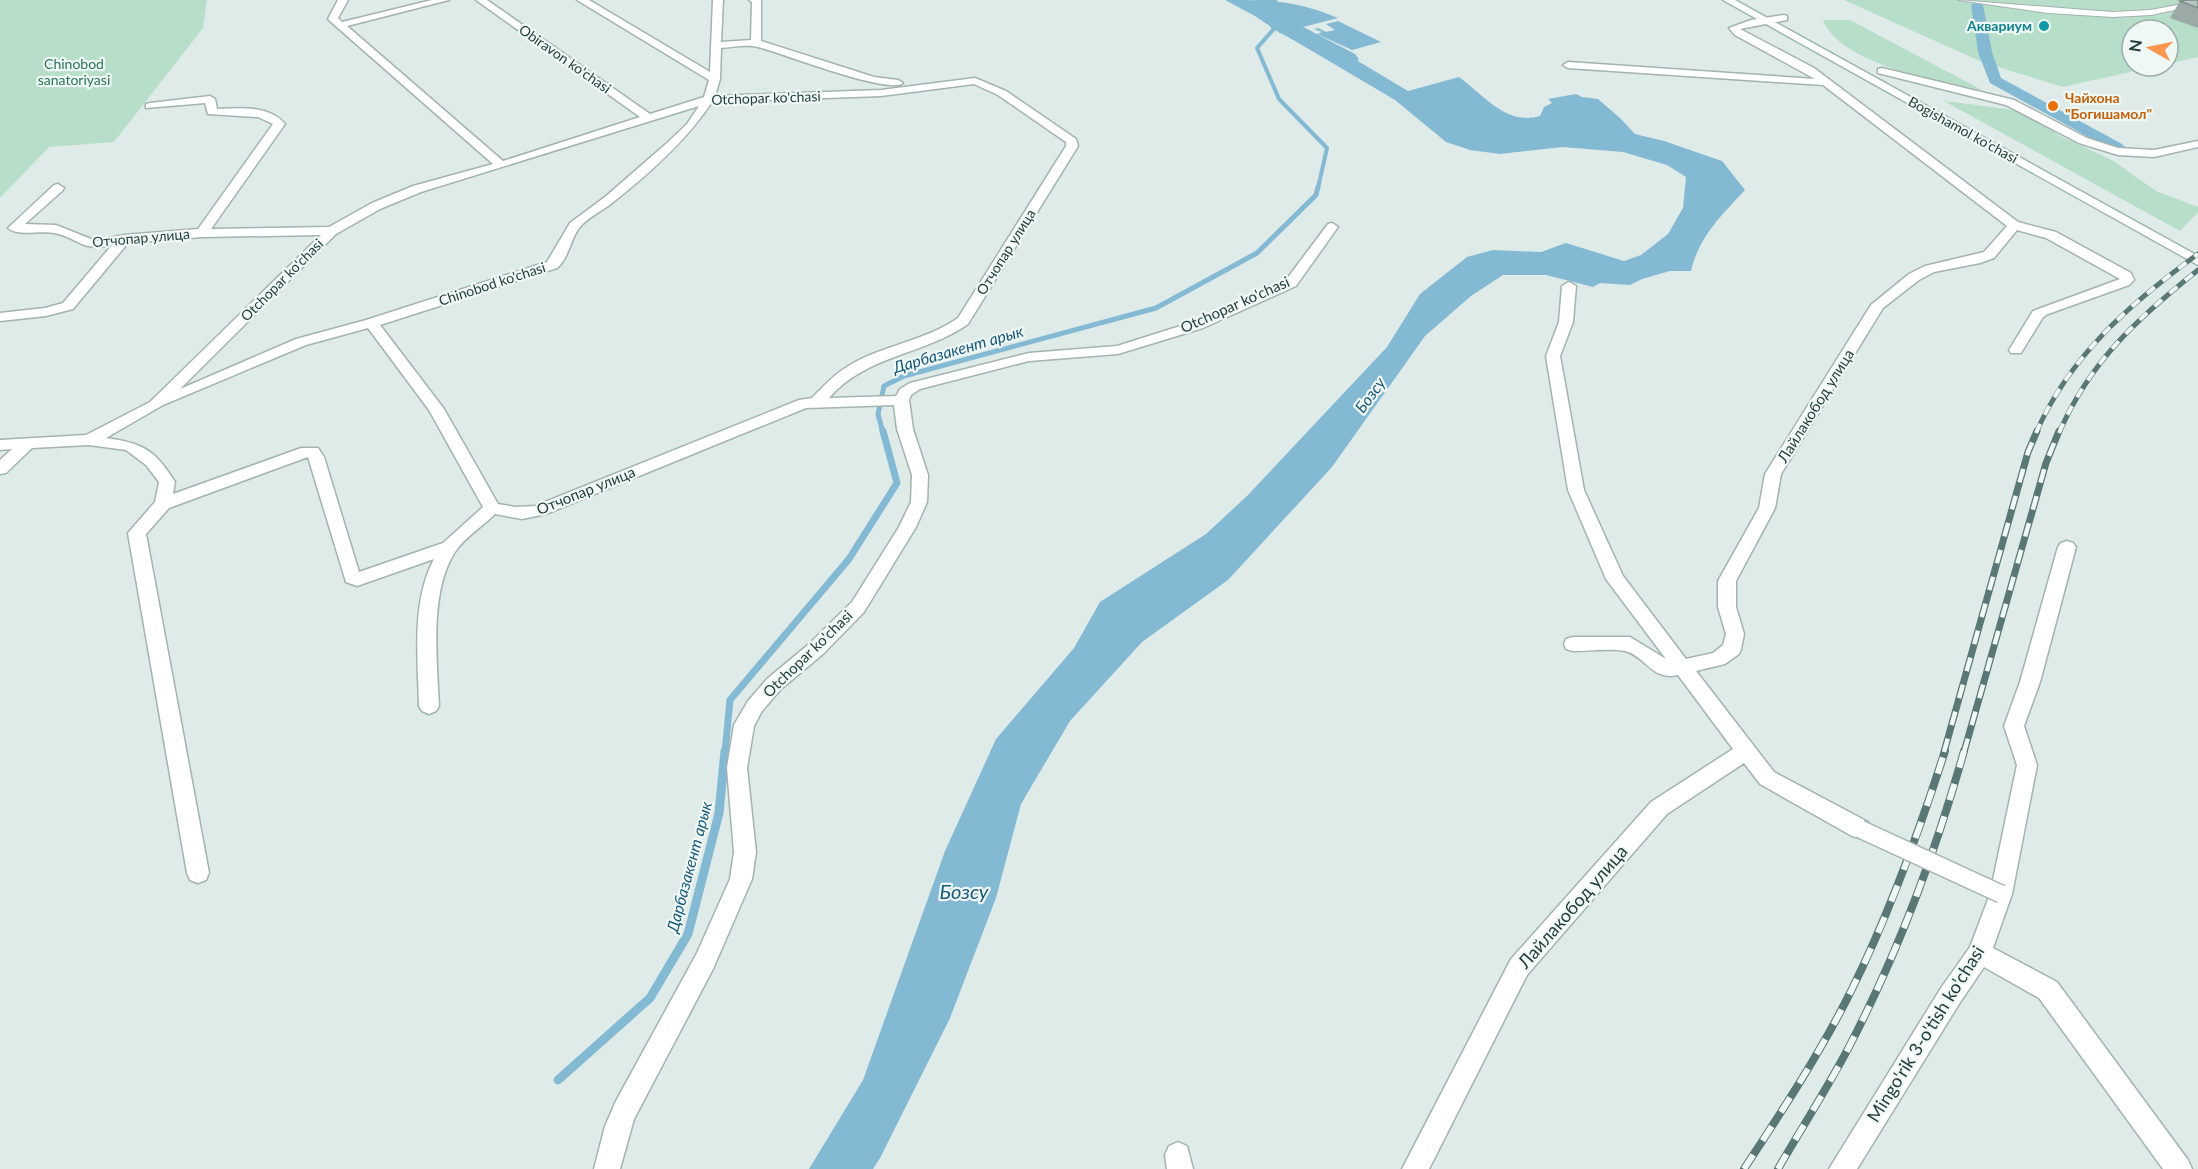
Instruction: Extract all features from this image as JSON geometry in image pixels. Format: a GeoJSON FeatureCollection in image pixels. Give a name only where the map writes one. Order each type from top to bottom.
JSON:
{"type":"FeatureCollection","features":[{"type":"Feature","properties":{"kind":"street"},"geometry":{"type":"LineString","coordinates":[[343,0],[333,19],[501,165]]}},
{"type":"Feature","properties":{"kind":"street"},"geometry":{"type":"LineString","coordinates":[[340,25],[444,0]]}},
{"type":"Feature","properties":{"kind":"street","name":"Obiravon ko'chasi"},"geometry":{"type":"LineString","coordinates":[[481,0],[649,119]]}},
{"type":"Feature","properties":{"kind":"street"},"geometry":{"type":"LineString","coordinates":[[582,0],[715,79]]}},
{"type":"Feature","properties":{"kind":"street","name":"Chinobod ko'chasi"},"geometry":{"type":"LineString","coordinates":[[155,405],[301,342],[371,323],[552,265],[556,262],[574,226],[609,200],[670,147],[691,126],[709,99],[715,79],[717,0]]}},
{"type":"Feature","properties":{"kind":"street"},"geometry":{"type":"LineString","coordinates":[[754,0],[757,1],[756,43]]}},
{"type":"Feature","properties":{"kind":"street","name":"Bogishamol ko'chasi"},"geometry":{"type":"LineString","coordinates":[[1728,0],[2198,261]]}},
{"type":"Feature","properties":{"kind":"street"},"geometry":{"type":"LineString","coordinates":[[1750,0],[1789,20],[1766,20],[1734,28],[1738,33],[1810,70],[2014,225],[2045,233],[2079,249],[2126,276],[2127,280],[2038,314],[2016,350]]}},
{"type":"Feature","properties":{"kind":"street"},"geometry":{"type":"LineString","coordinates":[[1961,0],[2075,14],[2108,15],[2138,14],[2198,3]]}},
{"type":"Feature","properties":{"kind":"street"},"geometry":{"type":"LineString","coordinates":[[715,45],[756,43],[864,78],[898,83]]}},
{"type":"Feature","properties":{"kind":"street","name":"Bogishamol ko'chasi"},"geometry":{"type":"LineString","coordinates":[[1868,63],[1922,93]]}},
{"type":"Feature","properties":{"kind":"street"},"geometry":{"type":"LineString","coordinates":[[1568,65],[1825,82]]}},
{"type":"Feature","properties":{"kind":"street"},"geometry":{"type":"LineString","coordinates":[[1882,71],[1988,97],[2004,98],[2078,139],[2113,151],[2139,155],[2158,154],[2198,144]]}},
{"type":"Feature","properties":{"kind":"street","name":"Otchopar ko'chasi"},"geometry":{"type":"LineString","coordinates":[[89,440],[155,405],[332,231],[393,198],[709,99],[880,93],[975,81],[1002,93]]}},
{"type":"Feature","properties":{"kind":"street","name":"Отчопар улица"},"geometry":{"type":"LineString","coordinates":[[818,402],[840,377],[863,364],[906,350],[956,328],[963,321],[1072,146],[1072,141],[1002,93]]}},
{"type":"Feature","properties":{"kind":"street"},"geometry":{"type":"LineString","coordinates":[[150,106],[210,99],[212,112],[253,113],[278,121],[279,126],[202,233]]}},
{"type":"Feature","properties":{"kind":"street","name":"Bogishamol ko'chasi"},"geometry":{"type":"LineString","coordinates":[[2033,156],[2074,178]]}},
{"type":"Feature","properties":{"kind":"street","name":"Отчопар улица"},"geometry":{"type":"LineString","coordinates":[[58,188],[14,228],[56,229],[95,245],[124,239],[202,233],[332,231]]}},
{"type":"Feature","properties":{"kind":"street","name":"Лайлакобод улица"},"geometry":{"type":"LineString","coordinates":[[1573,644],[1630,644],[1667,670],[1685,668],[1718,659],[1732,649],[1735,634],[1727,607],[1726,580],[1767,508],[1773,474],[1878,304],[1914,277],[1930,269],[1980,259],[1989,255],[2014,225]]}},
{"type":"Feature","properties":{"kind":"street","name":"Otchopar ko'chasi"},"geometry":{"type":"LineString","coordinates":[[609,1164],[618,1126],[625,1110],[705,962],[741,879],[745,852],[737,768],[744,725],[755,706],[774,684],[816,649],[858,606],[907,527],[919,502],[921,475],[905,429],[901,400],[905,392],[915,386],[1029,357],[1118,350],[1198,326],[1291,283],[1332,226]]}},
{"type":"Feature","properties":{"kind":"street"},"geometry":{"type":"LineString","coordinates":[[0,317],[46,312],[68,306],[124,239]]}},
{"type":"Feature","properties":{"kind":"street"},"geometry":{"type":"LineString","coordinates":[[1569,286],[1566,322],[1553,356],[1576,490],[1615,579],[1767,778],[1860,830],[2001,894]]}},
{"type":"Feature","properties":{"kind":"street"},"geometry":{"type":"LineString","coordinates":[[371,323],[436,409],[492,508],[450,547],[436,573],[432,592],[428,656],[429,706]]}},
{"type":"Feature","properties":{"kind":"street","name":"Отчопар улица"},"geometry":{"type":"LineString","coordinates":[[492,508],[518,514],[540,510],[804,403],[901,400]]}},
{"type":"Feature","properties":{"kind":"street"},"geometry":{"type":"LineString","coordinates":[[0,445],[89,440],[130,446],[152,461],[167,482],[163,504]]}},
{"type":"Feature","properties":{"kind":"street"},"geometry":{"type":"LineString","coordinates":[[0,462],[28,443]]}},
{"type":"Feature","properties":{"kind":"street"},"geometry":{"type":"LineString","coordinates":[[0,469],[28,443]]}},
{"type":"Feature","properties":{"kind":"street"},"geometry":{"type":"LineString","coordinates":[[198,873],[137,533],[163,504],[307,452],[316,457],[354,580],[450,547]]}},
{"type":"Feature","properties":{"kind":"street","name":"Mingo'rik 3-o'tish ko'chasi"},"geometry":{"type":"LineString","coordinates":[[1842,1169],[1950,996],[1980,953],[2001,894],[2027,765],[2014,726],[2030,682],[2067,547]]}},
{"type":"Feature","properties":{"kind":"street","name":"Лайлакобод улица"},"geometry":{"type":"LineString","coordinates":[[1415,1169],[1519,968],[1659,808],[1746,751]]}},
{"type":"Feature","properties":{"kind":"street"},"geometry":{"type":"LineString","coordinates":[[1980,953],[2048,990],[2179,1169]]}},
{"type":"Feature","properties":{"kind":"green space","name":"Chinobod sanatoriyasi"},"geometry":{"type":"Polygon","coordinates":[[[0,0],[207,0],[203,28],[114,142],[49,147],[0,198],[0,0]]]}},
{"type":"Feature","properties":{"kind":"green space"},"geometry":{"type":"Polygon","coordinates":[[[1844,0],[2198,0],[2198,57],[2180,61],[2180,18],[2120,18],[2120,74],[2063,87],[1982,62],[1844,0]]]}},
{"type":"Feature","properties":{"kind":"green space"},"geometry":{"type":"Polygon","coordinates":[[[1823,20],[1850,20],[1982,90],[1918,76],[1870,60],[1849,49],[1833,36],[1823,20]]]}},
{"type":"Feature","properties":{"kind":"green space"},"geometry":{"type":"Polygon","coordinates":[[[1944,101],[2023,111],[2060,136],[2112,160],[2156,191],[2198,207],[2198,212],[2180,231],[1944,101]]]}},
{"type":"Feature","properties":{"kind":"water"},"geometry":{"type":"Polygon","coordinates":[[[1225,0],[1283,2],[1338,18],[1280,33],[1225,0]]]}},
{"type":"Feature","properties":{"kind":"water"},"geometry":{"type":"Polygon","coordinates":[[[1338,21],[1381,42],[1352,50],[1317,34],[1322,32],[1314,29],[1318,28],[1326,32],[1335,30],[1326,24],[1338,21]]]}},
{"type":"Feature","properties":{"kind":"water","name":"Бозсу"},"geometry":{"type":"Polygon","coordinates":[[[1306,30],[1408,91],[1459,77],[1496,107],[1517,117],[1540,116],[1544,107],[1552,103],[1548,99],[1576,94],[1598,99],[1635,134],[1664,141],[1722,161],[1745,190],[1705,237],[1691,271],[1670,271],[1630,285],[1600,283],[1593,287],[1546,275],[1503,275],[1471,296],[1425,336],[1332,467],[1228,580],[1142,642],[1070,721],[1021,804],[996,898],[950,1018],[880,1158],[873,1169],[809,1169],[863,1080],[945,851],[996,739],[1074,648],[1100,602],[1206,534],[1248,495],[1387,347],[1420,294],[1467,257],[1493,250],[1541,252],[1566,243],[1624,261],[1641,255],[1668,234],[1683,208],[1686,177],[1667,165],[1623,152],[1563,147],[1500,154],[1470,150],[1446,142],[1395,100],[1285,35],[1306,30]]]}},
{"type":"Feature","properties":{"kind":"building"},"geometry":{"type":"Polygon","coordinates":[[[2198,0],[2198,8],[2180,1],[2198,0]]]}},
{"type":"Feature","properties":{"kind":"waterway","name":"Бозсу"},"geometry":{"type":"LineString","coordinates":[[1266,0],[1279,23],[1347,59]]}},
{"type":"Feature","properties":{"kind":"waterway"},"geometry":{"type":"LineString","coordinates":[[1977,5],[1985,52],[1995,80],[2117,147]]}},
{"type":"Feature","properties":{"kind":"waterway","name":"Дарбазакент арык"},"geometry":{"type":"LineString","coordinates":[[1279,23],[1257,48],[1279,99],[1327,148],[1318,188]]}},
{"type":"Feature","properties":{"kind":"waterway","name":"Дарбазакент арык"},"geometry":{"type":"LineString","coordinates":[[883,433],[878,414],[884,386],[904,376],[1156,308],[1257,253],[1316,195],[1318,187]]}},
{"type":"Feature","properties":{"kind":"waterway","name":"Дарбазакент арык"},"geometry":{"type":"LineString","coordinates":[[725,752],[730,700],[849,559],[897,483],[883,431]]}},
{"type":"Feature","properties":{"kind":"waterway","name":"Дарбазакент арык"},"geometry":{"type":"LineString","coordinates":[[558,1080],[650,998],[688,934],[719,813],[725,751]]}},
{"type":"Feature","properties":{"kind":"railway"},"geometry":{"type":"LineString","coordinates":[[2037,431],[2066,379],[2105,333],[2149,292],[2198,254]]}},
{"type":"Feature","properties":{"kind":"railway"},"geometry":{"type":"LineString","coordinates":[[2059,433],[2085,384],[2118,342],[2155,306],[2198,270]]}},
{"type":"Feature","properties":{"kind":"railway"},"geometry":{"type":"LineString","coordinates":[[1944,752],[2028,452],[2037,431]]}},
{"type":"Feature","properties":{"kind":"railway"},"geometry":{"type":"LineString","coordinates":[[1964,752],[2046,463],[2059,431]]}},
{"type":"Feature","properties":{"kind":"railway"},"geometry":{"type":"LineString","coordinates":[[1744,1169],[1787,1103],[1852,989],[1903,872],[1945,751]]}},
{"type":"Feature","properties":{"kind":"railway"},"geometry":{"type":"LineString","coordinates":[[1778,1169],[1843,1059],[1885,972],[1929,863],[1964,751]]}},
{"type":"Feature","properties":{"kind":"place","name":"Аквариум"},"geometry":{"type":"Point","coordinates":[2044,26]}},
{"type":"Feature","properties":{"kind":"place","name":"Чайхона \"Богишамол\""},"geometry":{"type":"Point","coordinates":[2053,106]}}]}
